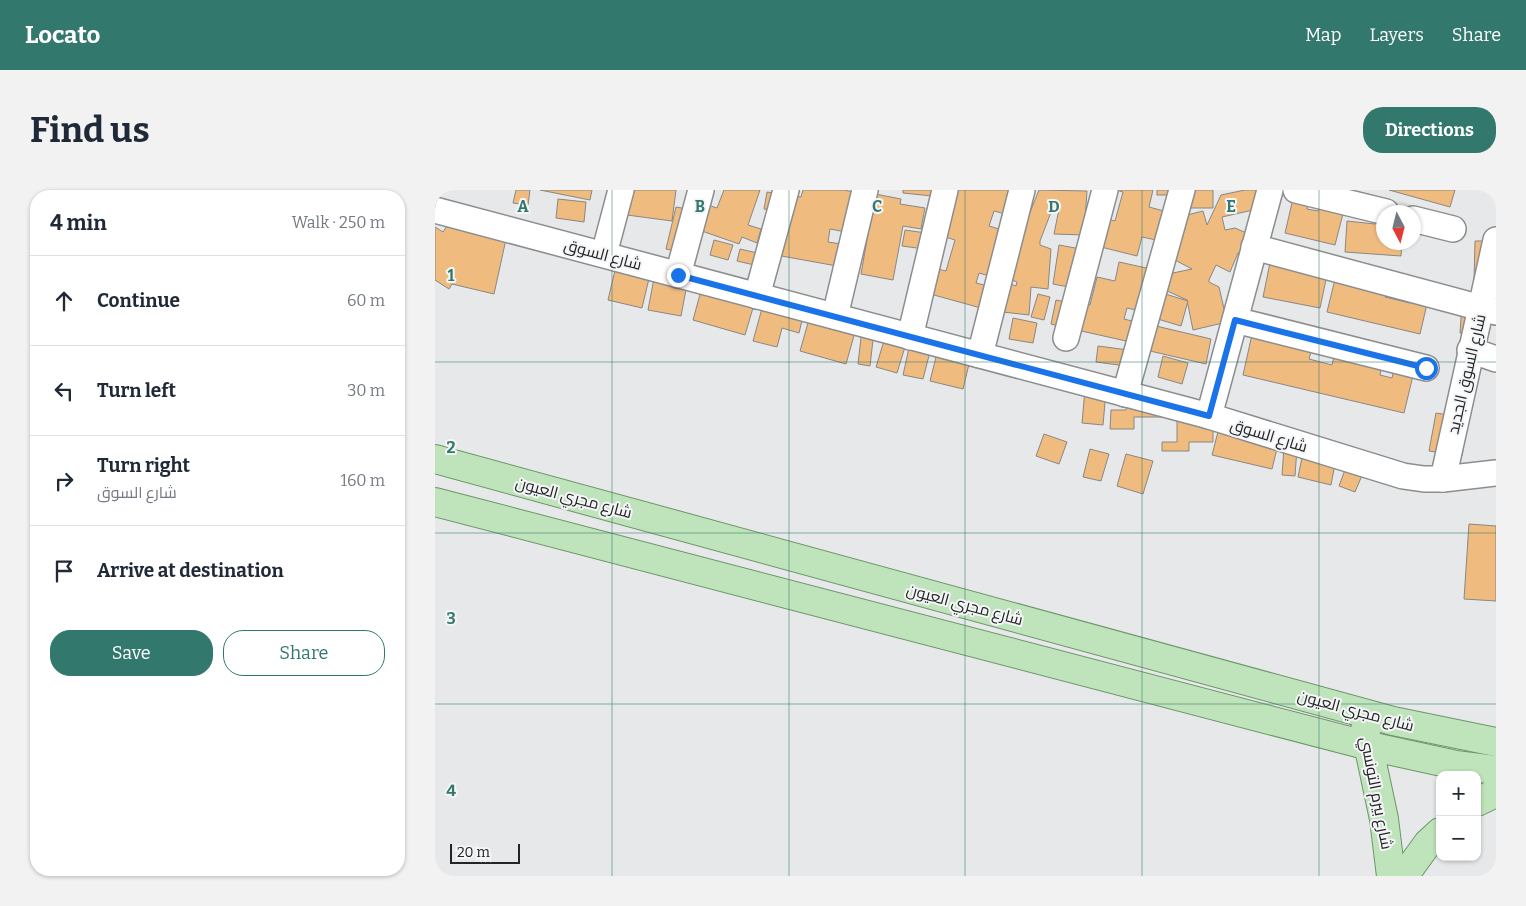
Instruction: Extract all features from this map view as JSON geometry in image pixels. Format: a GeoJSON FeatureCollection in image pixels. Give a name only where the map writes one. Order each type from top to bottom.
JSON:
{"type":"FeatureCollection","features":[{"type":"Feature","properties":{"kind":"main road","name":"شارع مجري العيون"},"geometry":{"type":"LineString","coordinates":[[435,459],[1393,721],[1496,742]]}},
{"type":"Feature","properties":{"kind":"main road","name":"شارع مجري العيون"},"geometry":{"type":"LineString","coordinates":[[435,502],[1369,746],[1456,765],[1496,770]]}},
{"type":"Feature","properties":{"kind":"main road","name":"شارع بيرم التونسي"},"geometry":{"type":"LineString","coordinates":[[1359,711],[1369,746],[1384,819],[1391,876]]}},
{"type":"Feature","properties":{"kind":"main road"},"geometry":{"type":"LineString","coordinates":[[1481,800],[1496,793]]}},
{"type":"Feature","properties":{"kind":"main road","name":"شارع بيرم التونسي"},"geometry":{"type":"LineString","coordinates":[[1404,876],[1428,843],[1436,836]]}},
{"type":"Feature","properties":{"kind":"street"},"geometry":{"type":"LineString","coordinates":[[603,254],[621,190]]}},
{"type":"Feature","properties":{"kind":"street"},"geometry":{"type":"LineString","coordinates":[[678,275],[701,190]]}},
{"type":"Feature","properties":{"kind":"street"},"geometry":{"type":"LineString","coordinates":[[757,296],[786,190]]}},
{"type":"Feature","properties":{"kind":"street"},"geometry":{"type":"LineString","coordinates":[[835,316],[865,190]]}},
{"type":"Feature","properties":{"kind":"street"},"geometry":{"type":"LineString","coordinates":[[910,337],[945,190]]}},
{"type":"Feature","properties":{"kind":"street"},"geometry":{"type":"LineString","coordinates":[[980,355],[1021,190]]}},
{"type":"Feature","properties":{"kind":"street"},"geometry":{"type":"LineString","coordinates":[[1066,338],[1105,190]]}},
{"type":"Feature","properties":{"kind":"street"},"geometry":{"type":"LineString","coordinates":[[1125,394],[1182,190]]}},
{"type":"Feature","properties":{"kind":"street"},"geometry":{"type":"LineString","coordinates":[[1209,416],[1270,190]]}},
{"type":"Feature","properties":{"kind":"street"},"geometry":{"type":"LineString","coordinates":[[1296,190],[1376,209]]}},
{"type":"Feature","properties":{"kind":"street","name":"شارع السوق"},"geometry":{"type":"LineString","coordinates":[[435,210],[1209,416],[1403,476],[1443,479],[1496,473]]}},
{"type":"Feature","properties":{"kind":"street"},"geometry":{"type":"LineString","coordinates":[[1421,221],[1453,229]]}},
{"type":"Feature","properties":{"kind":"street","name":"شارع السوق الجديد"},"geometry":{"type":"LineString","coordinates":[[1443,479],[1470,350],[1489,310],[1496,240]]}},
{"type":"Feature","properties":{"kind":"street"},"geometry":{"type":"LineString","coordinates":[[1255,248],[1489,310]]}},
{"type":"Feature","properties":{"kind":"street"},"geometry":{"type":"LineString","coordinates":[[1235,320],[1426,368]]}},
{"type":"Feature","properties":{"kind":"street"},"geometry":{"type":"LineString","coordinates":[[1470,350],[1496,359]]}},
{"type":"Feature","properties":{"kind":"building"},"geometry":{"type":"Polygon","coordinates":[[[516,190],[530,190],[528,205],[513,203],[516,190]]]}},
{"type":"Feature","properties":{"kind":"building"},"geometry":{"type":"Polygon","coordinates":[[[540,190],[592,190],[590,200],[540,190]]]}},
{"type":"Feature","properties":{"kind":"building"},"geometry":{"type":"Polygon","coordinates":[[[630,190],[676,190],[672,221],[627,215],[630,190]]]}},
{"type":"Feature","properties":{"kind":"building"},"geometry":{"type":"Polygon","coordinates":[[[724,190],[760,190],[748,225],[761,229],[757,243],[742,237],[739,244],[699,230],[708,205],[717,208],[724,190]]]}},
{"type":"Feature","properties":{"kind":"building"},"geometry":{"type":"Polygon","coordinates":[[[803,190],[844,190],[853,192],[846,232],[830,229],[828,242],[841,244],[837,266],[776,255],[788,195],[801,197],[803,190]]]}},
{"type":"Feature","properties":{"kind":"building"},"geometry":{"type":"Polygon","coordinates":[[[903,190],[933,190],[932,196],[903,193],[903,190]]]}},
{"type":"Feature","properties":{"kind":"building"},"geometry":{"type":"Polygon","coordinates":[[[951,190],[1016,190],[1009,215],[994,211],[989,226],[1006,231],[993,277],[979,273],[976,283],[988,286],[981,308],[923,292],[930,267],[946,271],[955,240],[939,235],[951,190]]]}},
{"type":"Feature","properties":{"kind":"building"},"geometry":{"type":"Polygon","coordinates":[[[1039,190],[1087,191],[1084,235],[1054,234],[1059,209],[1053,207],[1040,241],[1040,245],[1051,249],[1048,289],[1031,287],[1029,315],[994,311],[1002,281],[1016,286],[1017,282],[1004,277],[1039,190]]]}},
{"type":"Feature","properties":{"kind":"building"},"geometry":{"type":"Polygon","coordinates":[[[1116,190],[1153,190],[1149,207],[1164,211],[1156,240],[1142,237],[1137,256],[1093,245],[1101,217],[1115,221],[1123,192],[1116,190]]]}},
{"type":"Feature","properties":{"kind":"building"},"geometry":{"type":"Polygon","coordinates":[[[1157,190],[1176,190],[1176,195],[1157,195],[1157,190]]]}},
{"type":"Feature","properties":{"kind":"building"},"geometry":{"type":"Polygon","coordinates":[[[1189,190],[1213,190],[1213,208],[1188,208],[1189,190]]]}},
{"type":"Feature","properties":{"kind":"building"},"geometry":{"type":"Polygon","coordinates":[[[1245,190],[1279,190],[1281,200],[1255,205],[1253,210],[1222,217],[1225,230],[1235,228],[1251,235],[1243,252],[1238,253],[1230,272],[1216,265],[1209,280],[1209,282],[1219,287],[1227,322],[1193,330],[1187,300],[1165,290],[1173,273],[1192,269],[1173,259],[1181,241],[1171,235],[1179,217],[1203,211],[1207,225],[1221,195],[1245,190]]]}},
{"type":"Feature","properties":{"kind":"building"},"geometry":{"type":"Polygon","coordinates":[[[1295,190],[1312,190],[1307,209],[1318,211],[1323,192],[1347,198],[1335,245],[1285,233],[1295,190]]]}},
{"type":"Feature","properties":{"kind":"building"},"geometry":{"type":"Polygon","coordinates":[[[1389,190],[1455,190],[1450,207],[1389,190]]]}},
{"type":"Feature","properties":{"kind":"building"},"geometry":{"type":"Polygon","coordinates":[[[767,192],[780,194],[778,211],[764,209],[767,192]]]}},
{"type":"Feature","properties":{"kind":"building"},"geometry":{"type":"Polygon","coordinates":[[[875,194],[901,199],[900,204],[925,208],[921,229],[903,226],[893,280],[861,274],[875,194]]]}},
{"type":"Feature","properties":{"kind":"building"},"geometry":{"type":"Polygon","coordinates":[[[558,199],[586,202],[584,222],[556,218],[558,199]]]}},
{"type":"Feature","properties":{"kind":"building"},"geometry":{"type":"Polygon","coordinates":[[[676,207],[687,209],[683,253],[666,249],[676,207]]]}},
{"type":"Feature","properties":{"kind":"building"},"geometry":{"type":"Polygon","coordinates":[[[1376,209],[1376,250],[1401,250],[1401,256],[1345,252],[1347,221],[1375,224],[1376,209]]]}},
{"type":"Feature","properties":{"kind":"building"},"geometry":{"type":"Polygon","coordinates":[[[450,221],[471,233],[477,223],[508,230],[494,294],[452,284],[449,289],[435,280],[435,227],[443,232],[450,221]]]}},
{"type":"Feature","properties":{"kind":"building"},"geometry":{"type":"Polygon","coordinates":[[[905,230],[926,233],[924,249],[902,246],[905,230]]]}},
{"type":"Feature","properties":{"kind":"building"},"geometry":{"type":"Polygon","coordinates":[[[714,240],[733,245],[728,260],[710,255],[714,240]]]}},
{"type":"Feature","properties":{"kind":"building"},"geometry":{"type":"Polygon","coordinates":[[[1475,241],[1496,241],[1474,281],[1475,241]]]}},
{"type":"Feature","properties":{"kind":"building"},"geometry":{"type":"Polygon","coordinates":[[[1059,245],[1086,250],[1079,289],[1053,284],[1059,245]]]}},
{"type":"Feature","properties":{"kind":"building"},"geometry":{"type":"Polygon","coordinates":[[[740,249],[766,255],[763,267],[737,261],[740,249]]]}},
{"type":"Feature","properties":{"kind":"building"},"geometry":{"type":"Polygon","coordinates":[[[1272,253],[1329,265],[1320,308],[1263,297],[1272,253]]]}},
{"type":"Feature","properties":{"kind":"building"},"geometry":{"type":"Polygon","coordinates":[[[617,262],[651,270],[642,308],[608,300],[617,262]]]}},
{"type":"Feature","properties":{"kind":"building"},"geometry":{"type":"Polygon","coordinates":[[[1119,262],[1151,269],[1141,311],[1127,308],[1124,319],[1140,323],[1135,343],[1077,330],[1083,304],[1090,305],[1097,277],[1115,281],[1119,262]]]}},
{"type":"Feature","properties":{"kind":"building"},"geometry":{"type":"Polygon","coordinates":[[[1337,271],[1389,283],[1385,297],[1410,303],[1414,287],[1430,291],[1420,334],[1327,312],[1337,271]]]}},
{"type":"Feature","properties":{"kind":"building"},"geometry":{"type":"Polygon","coordinates":[[[655,273],[688,279],[681,316],[648,310],[655,273]]]}},
{"type":"Feature","properties":{"kind":"building"},"geometry":{"type":"Polygon","coordinates":[[[702,287],[755,301],[745,335],[693,320],[702,287]]]}},
{"type":"Feature","properties":{"kind":"building"},"geometry":{"type":"Polygon","coordinates":[[[1159,292],[1188,301],[1181,326],[1151,317],[1159,292]]]}},
{"type":"Feature","properties":{"kind":"building"},"geometry":{"type":"Polygon","coordinates":[[[1038,294],[1050,297],[1044,320],[1031,317],[1038,294]]]}},
{"type":"Feature","properties":{"kind":"building"},"geometry":{"type":"Polygon","coordinates":[[[1056,300],[1071,303],[1066,328],[1051,324],[1056,300]]]}},
{"type":"Feature","properties":{"kind":"building"},"geometry":{"type":"Polygon","coordinates":[[[764,301],[804,312],[799,333],[782,328],[777,347],[753,341],[764,301]]]}},
{"type":"Feature","properties":{"kind":"building"},"geometry":{"type":"Polygon","coordinates":[[[1462,304],[1474,306],[1472,334],[1460,333],[1462,304]]]}},
{"type":"Feature","properties":{"kind":"building"},"geometry":{"type":"Polygon","coordinates":[[[810,316],[857,325],[846,364],[800,351],[810,316]]]}},
{"type":"Feature","properties":{"kind":"building"},"geometry":{"type":"Polygon","coordinates":[[[1013,318],[1037,323],[1033,343],[1009,339],[1013,318]]]}},
{"type":"Feature","properties":{"kind":"building"},"geometry":{"type":"Polygon","coordinates":[[[1156,326],[1211,339],[1206,364],[1150,351],[1156,326]]]}},
{"type":"Feature","properties":{"kind":"building"},"geometry":{"type":"Polygon","coordinates":[[[862,329],[874,331],[870,366],[858,364],[862,329]]]}},
{"type":"Feature","properties":{"kind":"building"},"geometry":{"type":"Polygon","coordinates":[[[1253,330],[1313,345],[1309,359],[1332,365],[1337,343],[1384,355],[1380,375],[1392,378],[1396,359],[1416,363],[1404,413],[1243,375],[1253,330]]]}},
{"type":"Feature","properties":{"kind":"building"},"geometry":{"type":"Polygon","coordinates":[[[887,331],[908,337],[897,373],[876,367],[887,331]]]}},
{"type":"Feature","properties":{"kind":"building"},"geometry":{"type":"Polygon","coordinates":[[[911,339],[932,344],[923,379],[903,375],[911,339]]]}},
{"type":"Feature","properties":{"kind":"building"},"geometry":{"type":"Polygon","coordinates":[[[1098,346],[1136,351],[1134,367],[1096,362],[1098,346]]]}},
{"type":"Feature","properties":{"kind":"building"},"geometry":{"type":"Polygon","coordinates":[[[938,349],[971,356],[963,389],[930,381],[938,349]]]}},
{"type":"Feature","properties":{"kind":"building"},"geometry":{"type":"Polygon","coordinates":[[[1163,356],[1188,363],[1182,384],[1158,377],[1163,356]]]}},
{"type":"Feature","properties":{"kind":"building"},"geometry":{"type":"Polygon","coordinates":[[[1085,389],[1106,391],[1103,425],[1082,423],[1085,389]]]}},
{"type":"Feature","properties":{"kind":"building"},"geometry":{"type":"Polygon","coordinates":[[[1127,403],[1213,404],[1213,442],[1189,442],[1189,451],[1162,451],[1162,442],[1177,442],[1177,417],[1134,417],[1134,429],[1110,429],[1111,410],[1126,410],[1127,403]]]}},
{"type":"Feature","properties":{"kind":"building"},"geometry":{"type":"Polygon","coordinates":[[[1436,413],[1468,418],[1462,456],[1429,451],[1436,413]]]}},
{"type":"Feature","properties":{"kind":"building"},"geometry":{"type":"Polygon","coordinates":[[[1222,416],[1281,432],[1272,469],[1212,455],[1222,416]]]}},
{"type":"Feature","properties":{"kind":"building"},"geometry":{"type":"Polygon","coordinates":[[[1285,433],[1298,434],[1295,476],[1282,475],[1285,433]]]}},
{"type":"Feature","properties":{"kind":"building"},"geometry":{"type":"Polygon","coordinates":[[[1044,434],[1067,442],[1059,464],[1036,456],[1044,434]]]}},
{"type":"Feature","properties":{"kind":"building"},"geometry":{"type":"Polygon","coordinates":[[[1305,443],[1337,453],[1331,485],[1298,477],[1305,443]]]}},
{"type":"Feature","properties":{"kind":"building"},"geometry":{"type":"Polygon","coordinates":[[[1090,449],[1109,454],[1101,481],[1083,477],[1090,449]]]}},
{"type":"Feature","properties":{"kind":"building"},"geometry":{"type":"Polygon","coordinates":[[[1126,454],[1153,461],[1143,494],[1117,486],[1126,454]]]}},
{"type":"Feature","properties":{"kind":"building"},"geometry":{"type":"Polygon","coordinates":[[[1349,459],[1366,466],[1355,492],[1339,486],[1349,459]]]}},
{"type":"Feature","properties":{"kind":"building"},"geometry":{"type":"Polygon","coordinates":[[[1469,524],[1496,526],[1496,601],[1464,599],[1469,524]]]}},
{"type":"Feature","properties":{"kind":"route"},"geometry":{"type":"LineString","coordinates":[[678,275],[1209,416],[1235,320],[1426,368]]}}]}
